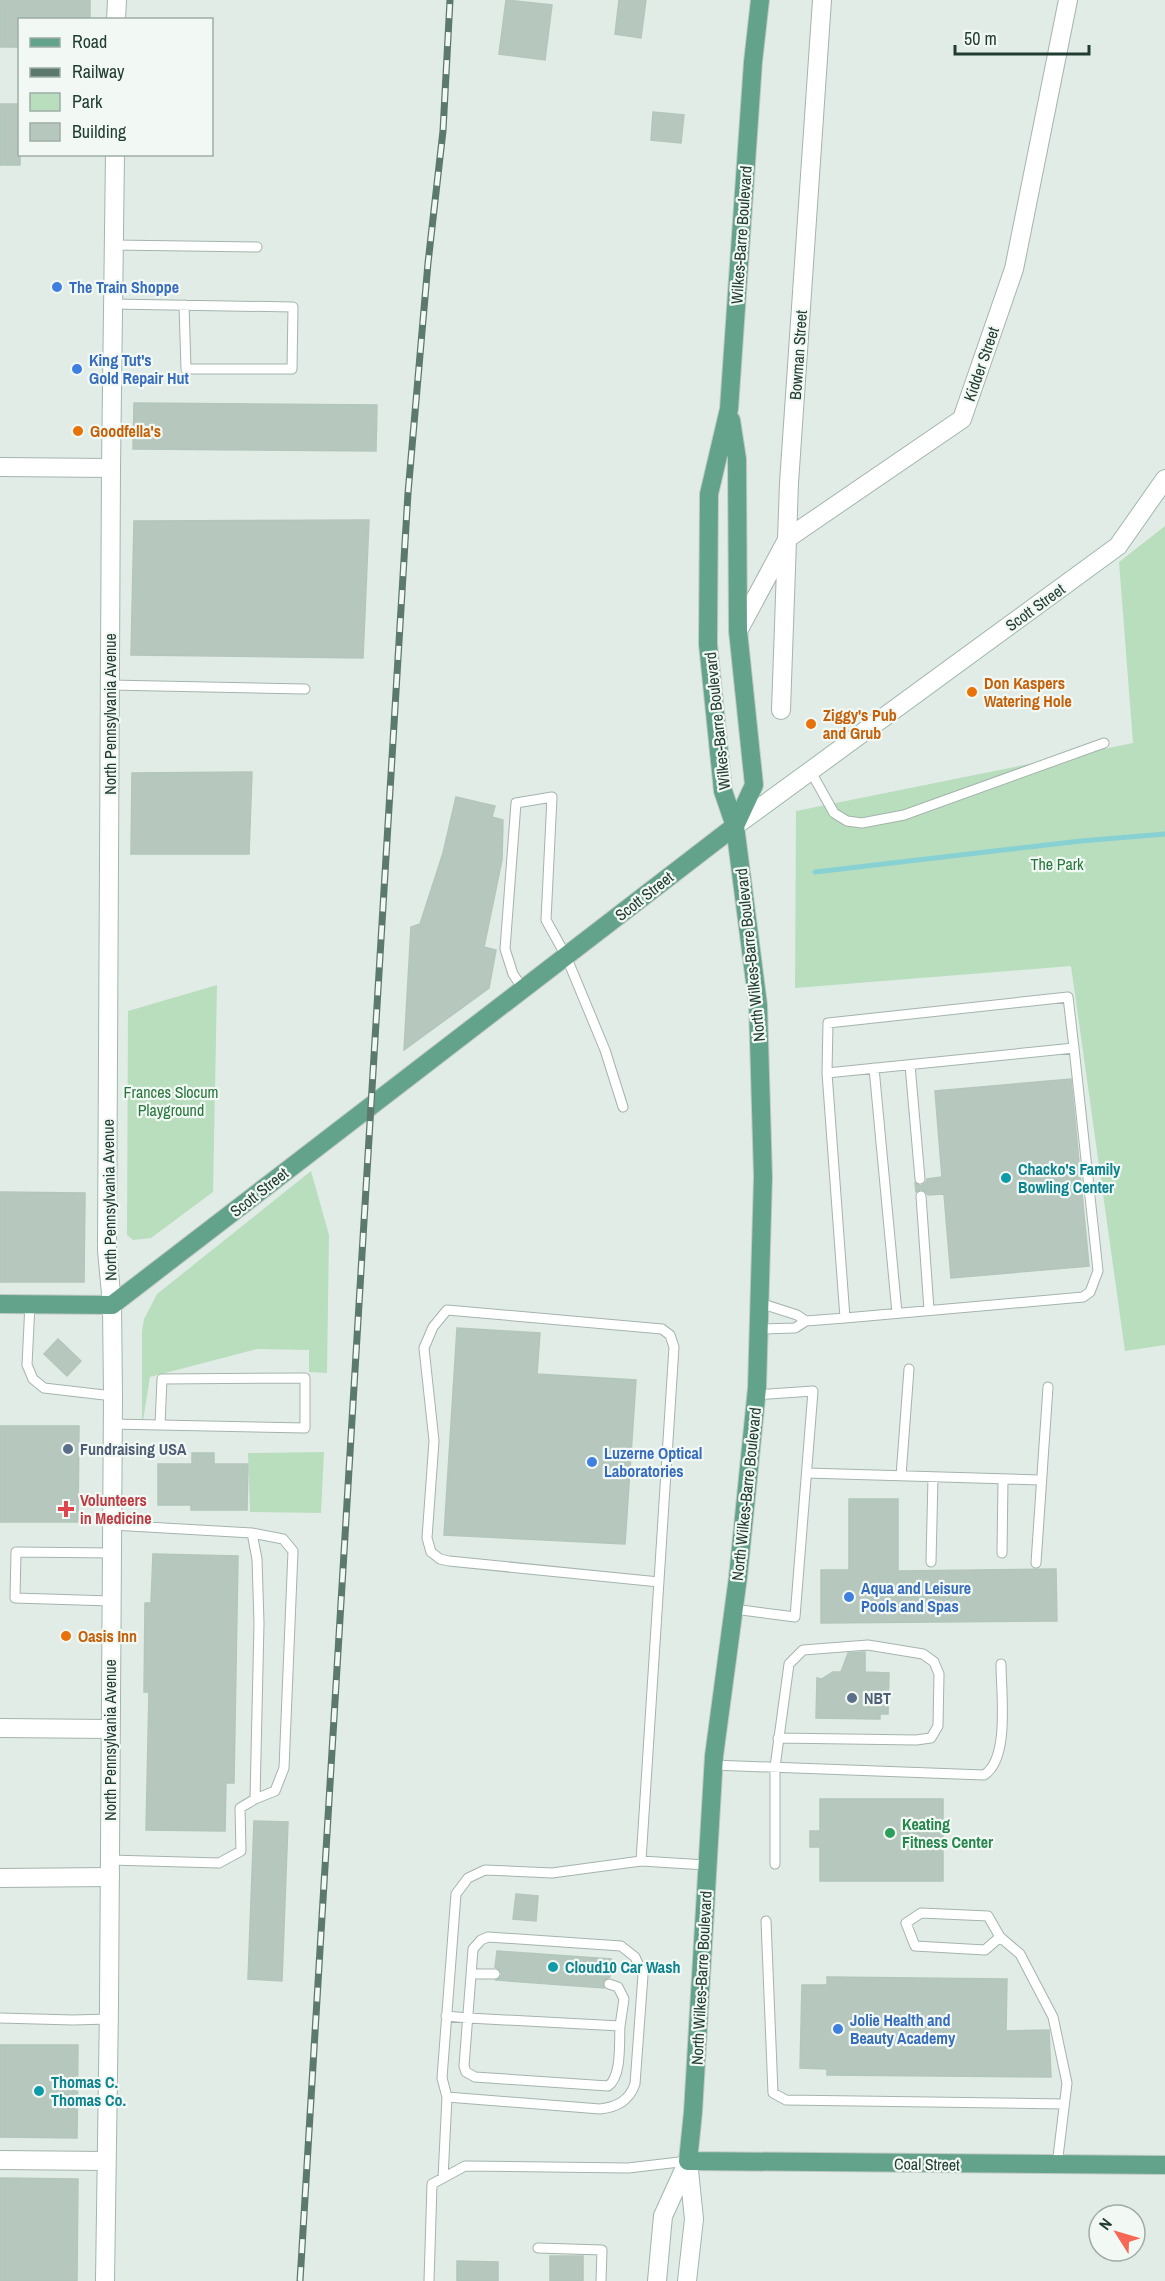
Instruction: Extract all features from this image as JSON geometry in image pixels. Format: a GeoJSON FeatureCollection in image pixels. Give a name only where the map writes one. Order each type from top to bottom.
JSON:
{"type":"FeatureCollection","features":[{"type":"Feature","properties":{"kind":"main road","name":"Wilkes-Barre Boulevard"},"geometry":{"type":"LineString","coordinates":[[748,0],[753,62]]}},
{"type":"Feature","properties":{"kind":"main road","name":"Wilkes-Barre Boulevard"},"geometry":{"type":"LineString","coordinates":[[735,826],[723,791],[708,644],[709,494],[729,410],[753,62],[760,0]]}},
{"type":"Feature","properties":{"kind":"main road","name":"Wilkes-Barre Boulevard"},"geometry":{"type":"LineString","coordinates":[[729,410],[737,459],[738,631],[754,784],[735,826]]}},
{"type":"Feature","properties":{"kind":"main road","name":"Scott Street"},"geometry":{"type":"LineString","coordinates":[[112,1305],[735,826]]}},
{"type":"Feature","properties":{"kind":"main road","name":"North Wilkes-Barre Boulevard"},"geometry":{"type":"LineString","coordinates":[[688,2161],[693,2112],[713,1765],[734,1609],[756,1395],[760,1303],[763,1177],[758,1005],[735,826]]}},
{"type":"Feature","properties":{"kind":"main road"},"geometry":{"type":"LineString","coordinates":[[0,1304],[112,1305]]}},
{"type":"Feature","properties":{"kind":"main road","name":"Coal Street"},"geometry":{"type":"LineString","coordinates":[[688,2161],[1165,2165]]}},
{"type":"Feature","properties":{"kind":"street"},"geometry":{"type":"LineString","coordinates":[[116,18],[117,0]]}},
{"type":"Feature","properties":{"kind":"street","name":"Bowman Street"},"geometry":{"type":"LineString","coordinates":[[781,710],[789,483],[822,0]]}},
{"type":"Feature","properties":{"kind":"street","name":"Kidder Street"},"geometry":{"type":"LineString","coordinates":[[738,631],[788,538],[962,419],[1014,269],[1068,0]]}},
{"type":"Feature","properties":{"kind":"street","name":"North Pennsylvania Avenue"},"geometry":{"type":"LineString","coordinates":[[105,2281],[112,1552],[112,1305],[107,1250],[115,156]]}},
{"type":"Feature","properties":{"kind":"street"},"geometry":{"type":"LineString","coordinates":[[0,467],[111,468]]}},
{"type":"Feature","properties":{"kind":"street","name":"Scott Street"},"geometry":{"type":"LineString","coordinates":[[735,826],[1118,546],[1165,479]]}},
{"type":"Feature","properties":{"kind":"street"},"geometry":{"type":"LineString","coordinates":[[0,1728],[110,1729]]}},
{"type":"Feature","properties":{"kind":"street"},"geometry":{"type":"LineString","coordinates":[[0,1878],[110,1868]]}},
{"type":"Feature","properties":{"kind":"street"},"geometry":{"type":"LineString","coordinates":[[0,2160],[106,2161]]}},
{"type":"Feature","properties":{"kind":"street","name":"North Wilkes-Barre Boulevard"},"geometry":{"type":"LineString","coordinates":[[657,2281],[663,2216],[688,2161]]}},
{"type":"Feature","properties":{"kind":"street","name":"North Wilkes-Barre Boulevard"},"geometry":{"type":"LineString","coordinates":[[687,2281],[694,2219],[688,2161]]}},
{"type":"Feature","properties":{"kind":"lane"},"geometry":{"type":"LineString","coordinates":[[114,245],[257,247]]}},
{"type":"Feature","properties":{"kind":"lane"},"geometry":{"type":"LineString","coordinates":[[113,304],[184,305],[293,307],[292,369],[186,369],[184,305]]}},
{"type":"Feature","properties":{"kind":"lane"},"geometry":{"type":"LineString","coordinates":[[110,686],[305,689]]}},
{"type":"Feature","properties":{"kind":"lane"},"geometry":{"type":"LineString","coordinates":[[811,772],[834,813],[847,821],[862,824],[904,815],[1104,743]]}},
{"type":"Feature","properties":{"kind":"lane"},"geometry":{"type":"LineString","coordinates":[[523,989],[513,974],[505,948],[516,803],[552,797],[546,920],[566,956],[605,1050],[623,1107]]}},
{"type":"Feature","properties":{"kind":"lane"},"geometry":{"type":"LineString","coordinates":[[759,1329],[795,1328],[806,1321],[844,1318],[929,1310],[1083,1297],[1090,1292],[1098,1271],[1068,997],[828,1023],[827,1073],[844,1318]]}},
{"type":"Feature","properties":{"kind":"lane"},"geometry":{"type":"LineString","coordinates":[[827,1073],[1074,1048]]}},
{"type":"Feature","properties":{"kind":"lane"},"geometry":{"type":"LineString","coordinates":[[910,1065],[920,1179]]}},
{"type":"Feature","properties":{"kind":"lane"},"geometry":{"type":"LineString","coordinates":[[874,1068],[897,1313]]}},
{"type":"Feature","properties":{"kind":"lane"},"geometry":{"type":"LineString","coordinates":[[921,1196],[929,1310]]}},
{"type":"Feature","properties":{"kind":"lane"},"geometry":{"type":"LineString","coordinates":[[760,1303],[797,1315],[806,1321]]}},
{"type":"Feature","properties":{"kind":"lane"},"geometry":{"type":"LineString","coordinates":[[30,1304],[27,1365],[33,1379],[44,1388],[112,1396]]}},
{"type":"Feature","properties":{"kind":"lane"},"geometry":{"type":"LineString","coordinates":[[641,1861],[659,1582],[674,1347],[670,1335],[662,1329],[447,1310],[433,1328],[424,1348],[434,1441],[427,1538],[431,1552],[440,1559],[449,1561],[659,1582]]}},
{"type":"Feature","properties":{"kind":"lane"},"geometry":{"type":"LineString","coordinates":[[901,1476],[909,1369]]}},
{"type":"Feature","properties":{"kind":"lane"},"geometry":{"type":"LineString","coordinates":[[112,1424],[160,1425],[305,1428],[305,1378],[162,1379],[160,1425]]}},
{"type":"Feature","properties":{"kind":"lane"},"geometry":{"type":"LineString","coordinates":[[1036,1563],[1048,1387]]}},
{"type":"Feature","properties":{"kind":"lane"},"geometry":{"type":"LineString","coordinates":[[734,1609],[795,1617],[813,1391],[756,1395]]}},
{"type":"Feature","properties":{"kind":"lane"},"geometry":{"type":"LineString","coordinates":[[807,1473],[1040,1480]]}},
{"type":"Feature","properties":{"kind":"lane"},"geometry":{"type":"LineString","coordinates":[[931,1562],[933,1478]]}},
{"type":"Feature","properties":{"kind":"lane"},"geometry":{"type":"LineString","coordinates":[[1002,1553],[1003,1480]]}},
{"type":"Feature","properties":{"kind":"lane"},"geometry":{"type":"LineString","coordinates":[[110,1868],[219,1863],[241,1851],[240,1808],[274,1791],[284,1768],[293,1551],[283,1539],[252,1533],[112,1525]]}},
{"type":"Feature","properties":{"kind":"lane"},"geometry":{"type":"LineString","coordinates":[[252,1533],[257,1559],[259,1623],[255,1799]]}},
{"type":"Feature","properties":{"kind":"lane"},"geometry":{"type":"LineString","coordinates":[[111,1600],[15,1598],[16,1552],[112,1552]]}},
{"type":"Feature","properties":{"kind":"lane"},"geometry":{"type":"LineString","coordinates":[[775,1864],[775,1767],[778,1738],[789,1665],[803,1650],[868,1645],[923,1654],[934,1662],[939,1674],[938,1726],[931,1738],[916,1740],[778,1738]]}},
{"type":"Feature","properties":{"kind":"lane"},"geometry":{"type":"LineString","coordinates":[[713,1765],[984,1775],[991,1771],[998,1759],[1001,1739],[1001,1664]]}},
{"type":"Feature","properties":{"kind":"lane"},"geometry":{"type":"LineString","coordinates":[[443,2178],[447,2097],[442,2078],[453,1904],[456,1894],[468,1878],[485,1870],[552,1873],[641,1861],[706,1865]]}},
{"type":"Feature","properties":{"kind":"lane"},"geometry":{"type":"LineString","coordinates":[[1000,1937],[985,1950],[915,1946],[906,1923],[921,1912],[988,1916],[1000,1937],[1020,1954],[1053,2017],[1067,2083],[1057,2165]]}},
{"type":"Feature","properties":{"kind":"lane"},"geometry":{"type":"LineString","coordinates":[[766,1921],[773,2093],[786,2100],[1064,2104]]}},
{"type":"Feature","properties":{"kind":"lane"},"geometry":{"type":"LineString","coordinates":[[447,2097],[600,2109],[610,2108],[626,2100],[635,2084],[643,1975],[630,1951],[621,1946],[488,1937],[481,1940],[473,1949],[464,2067],[471,2076],[608,2086],[613,2083],[617,2074],[624,1999],[618,1987],[609,1984]]}},
{"type":"Feature","properties":{"kind":"lane"},"geometry":{"type":"LineString","coordinates":[[471,1974],[495,1974]]}},
{"type":"Feature","properties":{"kind":"lane"},"geometry":{"type":"LineString","coordinates":[[446,2016],[620,2026]]}},
{"type":"Feature","properties":{"kind":"lane"},"geometry":{"type":"LineString","coordinates":[[0,2018],[109,2019]]}},
{"type":"Feature","properties":{"kind":"lane"},"geometry":{"type":"LineString","coordinates":[[429,2281],[432,2184],[465,2166],[628,2168],[688,2161]]}},
{"type":"Feature","properties":{"kind":"lane"},"geometry":{"type":"LineString","coordinates":[[538,2248],[602,2250],[601,2281]]}},
{"type":"Feature","properties":{"kind":"green space","name":"The Park"},"geometry":{"type":"Polygon","coordinates":[[[1165,526],[1165,1345],[1125,1351],[1071,966],[795,988],[796,811],[1133,743],[1119,562],[1165,526]]]}},
{"type":"Feature","properties":{"kind":"green space","name":"Frances Slocum Playground"},"geometry":{"type":"Polygon","coordinates":[[[217,985],[213,1192],[151,1238],[133,1240],[127,1235],[128,1011],[217,985]]]}},
{"type":"Feature","properties":{"kind":"green space"},"geometry":{"type":"Polygon","coordinates":[[[311,1171],[329,1235],[327,1373],[309,1372],[309,1350],[257,1349],[150,1377],[142,1427],[142,1331],[144,1319],[157,1294],[311,1171]]]}},
{"type":"Feature","properties":{"kind":"green space"},"geometry":{"type":"Polygon","coordinates":[[[324,1452],[321,1513],[250,1512],[248,1453],[324,1452]]]}},
{"type":"Feature","properties":{"kind":"building"},"geometry":{"type":"Polygon","coordinates":[[[0,0],[90,0],[90,18],[18,18],[18,47],[0,47],[0,0]]]}},
{"type":"Feature","properties":{"kind":"building"},"geometry":{"type":"Polygon","coordinates":[[[506,0],[552,5],[545,60],[499,54],[506,0]]]}},
{"type":"Feature","properties":{"kind":"building"},"geometry":{"type":"Polygon","coordinates":[[[619,0],[646,0],[641,38],[615,34],[619,0]]]}},
{"type":"Feature","properties":{"kind":"building"},"geometry":{"type":"Polygon","coordinates":[[[0,104],[18,104],[20,165],[0,165],[0,104]]]}},
{"type":"Feature","properties":{"kind":"building"},"geometry":{"type":"Polygon","coordinates":[[[653,112],[684,115],[681,143],[651,140],[653,112]]]}},
{"type":"Feature","properties":{"kind":"building"},"geometry":{"type":"Polygon","coordinates":[[[134,403],[377,405],[376,451],[133,449],[134,403]]]}},
{"type":"Feature","properties":{"kind":"building"},"geometry":{"type":"Polygon","coordinates":[[[369,520],[363,658],[131,655],[134,521],[369,520]]]}},
{"type":"Feature","properties":{"kind":"building"},"geometry":{"type":"Polygon","coordinates":[[[252,772],[249,854],[131,854],[132,773],[252,772]]]}},
{"type":"Feature","properties":{"kind":"building"},"geometry":{"type":"Polygon","coordinates":[[[456,797],[495,806],[492,817],[503,820],[502,860],[484,947],[496,950],[489,988],[404,1050],[411,927],[420,924],[443,853],[456,797]]]}},
{"type":"Feature","properties":{"kind":"building","name":"Chacko's Family Bowling Center"},"geometry":{"type":"Polygon","coordinates":[[[1071,1079],[1089,1266],[951,1278],[944,1194],[928,1195],[921,1189],[916,1192],[915,1183],[921,1186],[927,1179],[942,1177],[935,1091],[1071,1079]]]}},
{"type":"Feature","properties":{"kind":"building"},"geometry":{"type":"Polygon","coordinates":[[[0,1192],[85,1193],[84,1282],[0,1282],[0,1192]]]}},
{"type":"Feature","properties":{"kind":"building"},"geometry":{"type":"Polygon","coordinates":[[[457,1328],[540,1333],[537,1374],[636,1380],[625,1544],[444,1535],[457,1328]]]}},
{"type":"Feature","properties":{"kind":"building"},"geometry":{"type":"Polygon","coordinates":[[[58,1339],[81,1361],[67,1376],[44,1354],[58,1339]]]}},
{"type":"Feature","properties":{"kind":"building"},"geometry":{"type":"Polygon","coordinates":[[[0,1426],[79,1426],[78,1522],[0,1522],[0,1426]]]}},
{"type":"Feature","properties":{"kind":"building"},"geometry":{"type":"Polygon","coordinates":[[[192,1453],[214,1453],[214,1464],[248,1464],[247,1510],[191,1510],[191,1505],[158,1505],[158,1464],[192,1464],[192,1453]]]}},
{"type":"Feature","properties":{"kind":"building"},"geometry":{"type":"Polygon","coordinates":[[[849,1499],[898,1499],[898,1571],[1056,1569],[1057,1621],[821,1623],[821,1570],[849,1570],[849,1499]]]}},
{"type":"Feature","properties":{"kind":"building"},"geometry":{"type":"Polygon","coordinates":[[[153,1554],[238,1556],[234,1783],[226,1783],[225,1831],[146,1830],[149,1692],[144,1692],[145,1603],[151,1603],[153,1554]]]}},
{"type":"Feature","properties":{"kind":"building","name":"NBT"},"geometry":{"type":"Polygon","coordinates":[[[865,1652],[865,1672],[889,1673],[888,1714],[880,1714],[880,1719],[816,1718],[817,1678],[822,1679],[833,1672],[841,1672],[848,1653],[865,1652]]]}},
{"type":"Feature","properties":{"kind":"building"},"geometry":{"type":"Polygon","coordinates":[[[820,1799],[943,1799],[943,1881],[820,1881],[820,1847],[810,1847],[810,1831],[820,1831],[820,1799]]]}},
{"type":"Feature","properties":{"kind":"building"},"geometry":{"type":"Polygon","coordinates":[[[254,1821],[288,1822],[282,1981],[248,1979],[254,1821]]]}},
{"type":"Feature","properties":{"kind":"building"},"geometry":{"type":"Polygon","coordinates":[[[516,1894],[538,1896],[536,1921],[513,1919],[516,1894]]]}},
{"type":"Feature","properties":{"kind":"building","name":"Cloud10 Car Wash"},"geometry":{"type":"Polygon","coordinates":[[[497,1951],[611,1959],[610,1977],[603,1981],[604,1988],[496,1980],[502,1975],[495,1967],[497,1951]]]}},
{"type":"Feature","properties":{"kind":"building"},"geometry":{"type":"Polygon","coordinates":[[[827,1977],[1007,1979],[1006,2031],[1049,2030],[1051,2077],[827,2075],[827,2069],[800,2068],[802,1985],[827,1985],[827,1977]]]}},
{"type":"Feature","properties":{"kind":"building","name":"Thomas C. Thomas Co."},"geometry":{"type":"Polygon","coordinates":[[[0,2045],[78,2045],[77,2138],[0,2137],[0,2045]]]}},
{"type":"Feature","properties":{"kind":"building"},"geometry":{"type":"Polygon","coordinates":[[[0,2178],[78,2179],[77,2281],[0,2281],[0,2178]]]}},
{"type":"Feature","properties":{"kind":"building"},"geometry":{"type":"Polygon","coordinates":[[[550,2256],[583,2256],[583,2281],[550,2281],[550,2256]]]}},
{"type":"Feature","properties":{"kind":"building"},"geometry":{"type":"Polygon","coordinates":[[[457,2261],[498,2262],[498,2281],[457,2281],[457,2261]]]}},
{"type":"Feature","properties":{"kind":"waterway"},"geometry":{"type":"LineString","coordinates":[[815,872],[1081,841],[1165,834]]}},
{"type":"Feature","properties":{"kind":"railway"},"geometry":{"type":"LineString","coordinates":[[300,2281],[408,493],[428,263],[443,131],[450,0]]}},
{"type":"Feature","properties":{"kind":"place","name":"The Train Shoppe"},"geometry":{"type":"Point","coordinates":[57,287]}},
{"type":"Feature","properties":{"kind":"place","name":"King Tut's Gold Repair Hut"},"geometry":{"type":"Point","coordinates":[77,369]}},
{"type":"Feature","properties":{"kind":"place","name":"Goodfella's"},"geometry":{"type":"Point","coordinates":[78,431]}},
{"type":"Feature","properties":{"kind":"place","name":"Don Kaspers Watering Hole"},"geometry":{"type":"Point","coordinates":[972,692]}},
{"type":"Feature","properties":{"kind":"place","name":"Ziggy's Pub and Grub"},"geometry":{"type":"Point","coordinates":[811,724]}},
{"type":"Feature","properties":{"kind":"place","name":"Chacko's Family Bowling Center"},"geometry":{"type":"Point","coordinates":[1006,1178]}},
{"type":"Feature","properties":{"kind":"place","name":"Fundraising USA"},"geometry":{"type":"Point","coordinates":[68,1449]}},
{"type":"Feature","properties":{"kind":"place","name":"Luzerne Optical Laboratories"},"geometry":{"type":"Point","coordinates":[592,1462]}},
{"type":"Feature","properties":{"kind":"place","name":"Volunteers in Medicine"},"geometry":{"type":"Point","coordinates":[66,1509]}},
{"type":"Feature","properties":{"kind":"place","name":"Aqua and Leisure Pools and Spas"},"geometry":{"type":"Point","coordinates":[849,1597]}},
{"type":"Feature","properties":{"kind":"place","name":"Oasis Inn"},"geometry":{"type":"Point","coordinates":[66,1636]}},
{"type":"Feature","properties":{"kind":"place","name":"NBT"},"geometry":{"type":"Point","coordinates":[852,1698]}},
{"type":"Feature","properties":{"kind":"place","name":"Keating Fitness Center"},"geometry":{"type":"Point","coordinates":[890,1833]}},
{"type":"Feature","properties":{"kind":"place","name":"Cloud10 Car Wash"},"geometry":{"type":"Point","coordinates":[553,1967]}},
{"type":"Feature","properties":{"kind":"place","name":"Jolie Health and Beauty Academy"},"geometry":{"type":"Point","coordinates":[838,2029]}},
{"type":"Feature","properties":{"kind":"place","name":"Thomas C. Thomas Co."},"geometry":{"type":"Point","coordinates":[39,2091]}}]}
